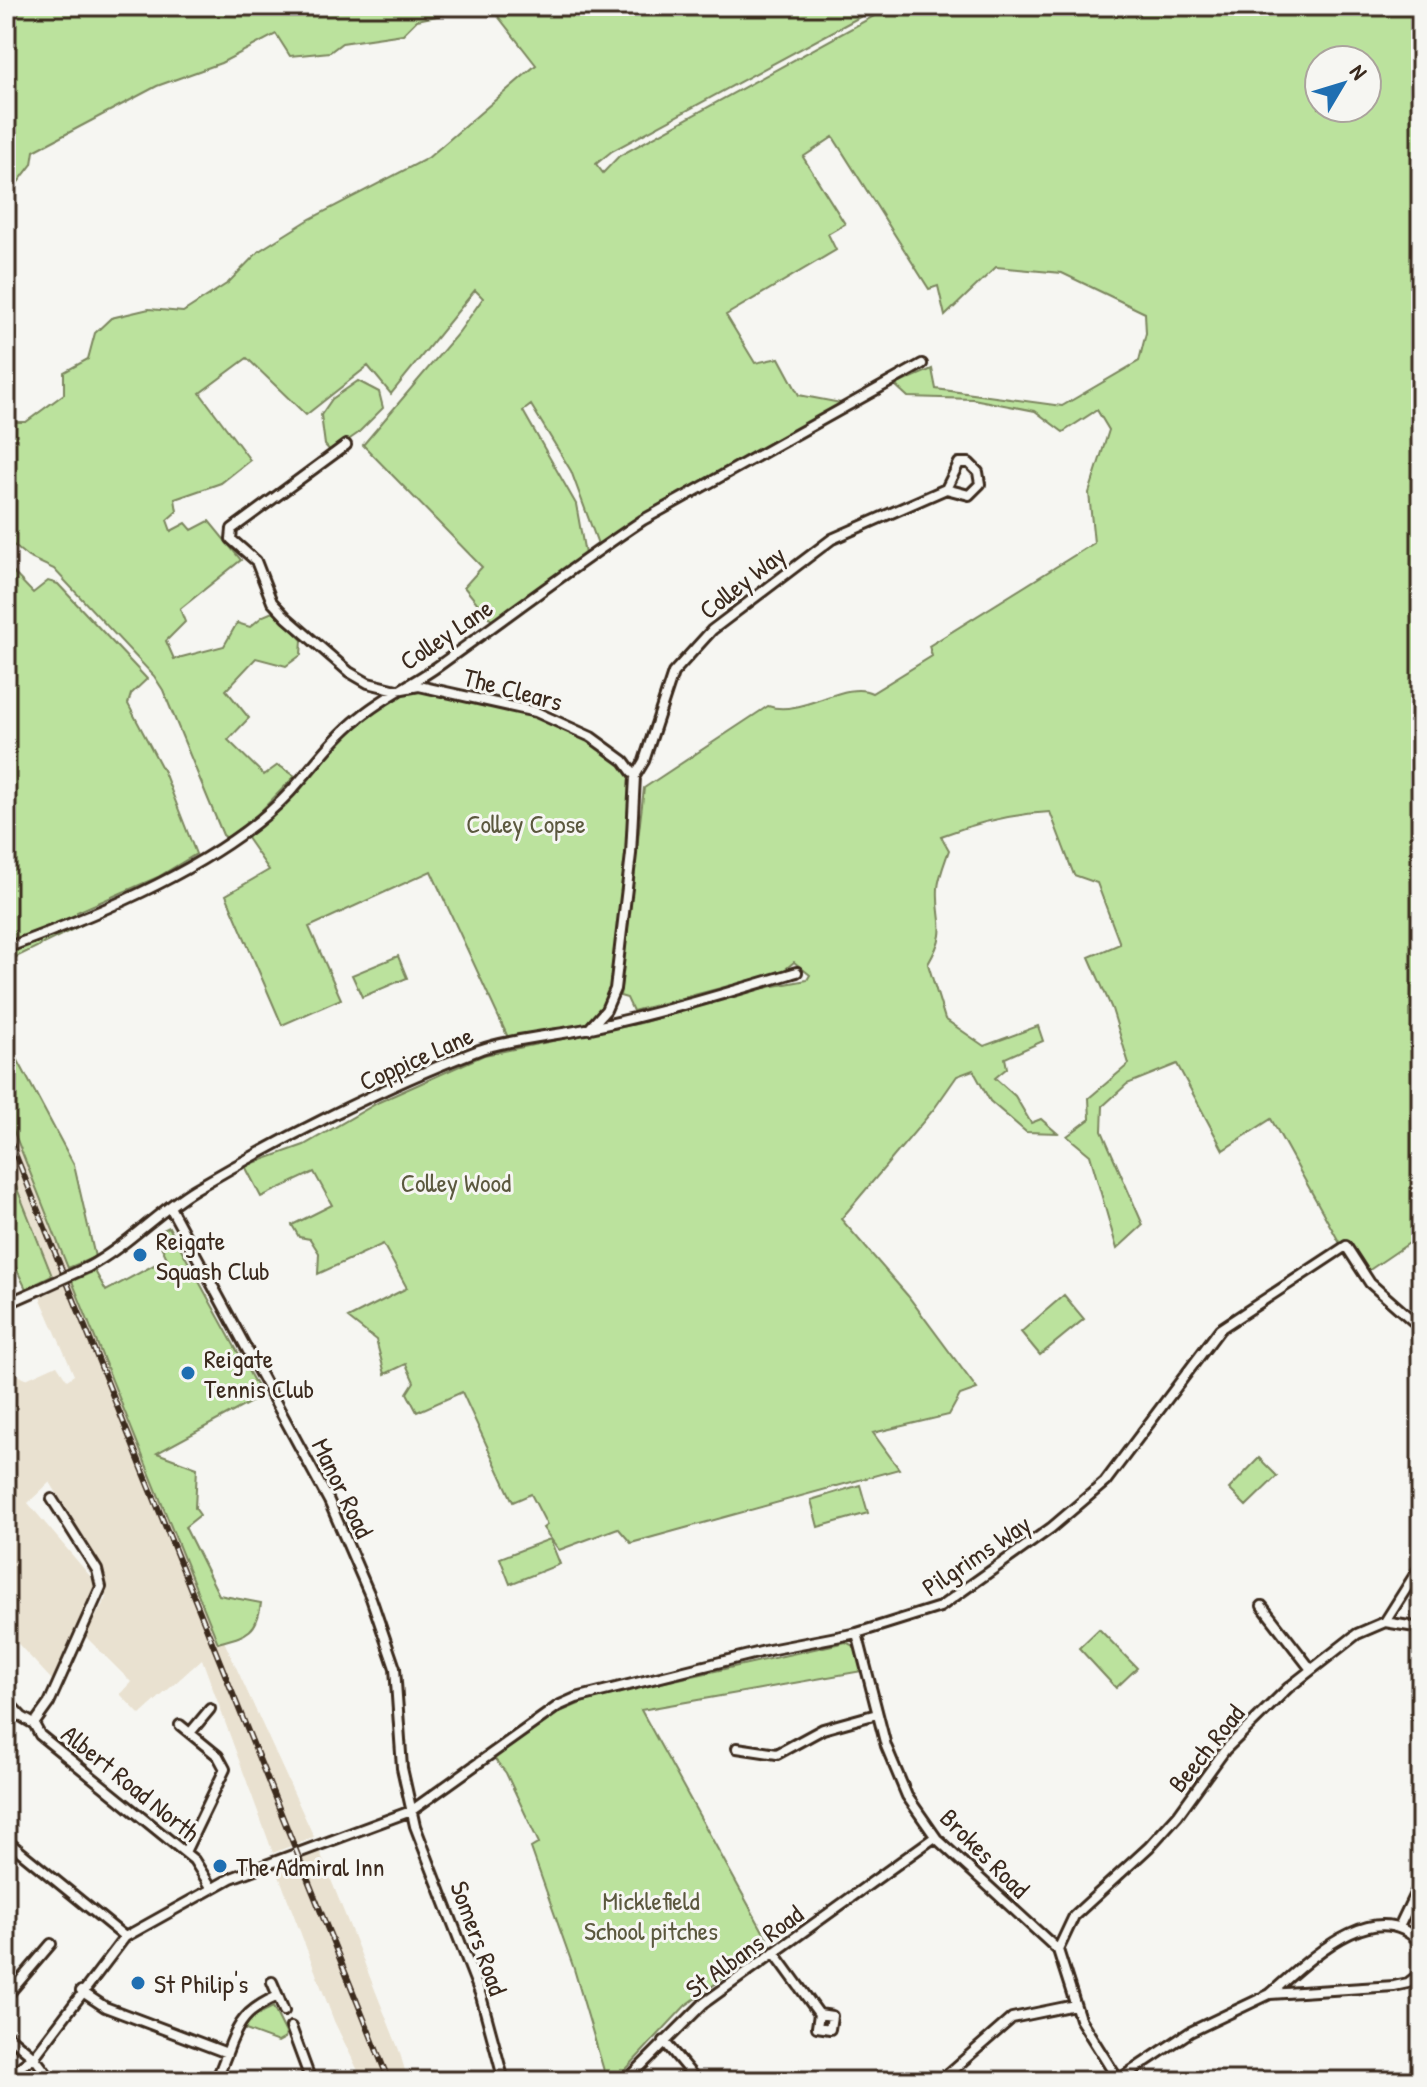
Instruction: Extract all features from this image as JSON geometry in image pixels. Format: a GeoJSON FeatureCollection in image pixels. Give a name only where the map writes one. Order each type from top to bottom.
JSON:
{"type":"FeatureCollection","features":[{"type":"Feature","properties":{"kind":"street","name":"Colley Lane"},"geometry":{"type":"LineString","coordinates":[[6,948],[129,898],[211,853],[290,792],[335,738],[397,690],[424,676],[643,520],[922,364]]}},
{"type":"Feature","properties":{"kind":"street","name":"The Clears"},"geometry":{"type":"LineString","coordinates":[[346,445],[232,529],[231,539],[256,561],[272,602],[301,632],[349,672],[368,683],[397,690],[419,686],[536,712],[591,737],[624,761],[635,776]]}},
{"type":"Feature","properties":{"kind":"street","name":"Colley Way"},"geometry":{"type":"LineString","coordinates":[[635,776],[644,761],[673,673],[692,649],[832,539],[946,489],[959,463],[969,463],[978,472],[980,484],[973,493],[965,496],[946,489]]}},
{"type":"Feature","properties":{"kind":"street"},"geometry":{"type":"LineString","coordinates":[[589,1029],[606,1010],[615,989],[631,854],[635,776]]}},
{"type":"Feature","properties":{"kind":"street","name":"Coppice Lane"},"geometry":{"type":"LineString","coordinates":[[6,1304],[118,1251],[134,1232],[170,1207],[291,1138],[447,1063],[483,1048],[589,1029],[698,1002],[797,972]]}},
{"type":"Feature","properties":{"kind":"street","name":"Manor Road"},"geometry":{"type":"LineString","coordinates":[[170,1207],[329,1501],[371,1598],[395,1668],[399,1743],[411,1811]]}},
{"type":"Feature","properties":{"kind":"street","name":"Pilgrims Way"},"geometry":{"type":"LineString","coordinates":[[125,1937],[211,1887],[308,1847],[411,1811],[537,1718],[576,1698],[769,1650],[857,1633],[940,1607],[1051,1528],[1105,1482],[1220,1329],[1346,1246],[1370,1283],[1421,1328]]}},
{"type":"Feature","properties":{"kind":"street","name":"Albert Road North"},"geometry":{"type":"LineString","coordinates":[[52,1499],[102,1580],[98,1596],[49,1703],[34,1724],[40,1735],[185,1852],[199,1865],[211,1887]]}},
{"type":"Feature","properties":{"kind":"street"},"geometry":{"type":"LineString","coordinates":[[1421,1565],[1385,1622],[1421,1628]]}},
{"type":"Feature","properties":{"kind":"street"},"geometry":{"type":"LineString","coordinates":[[1262,1606],[1310,1668]]}},
{"type":"Feature","properties":{"kind":"street","name":"Beech Road"},"geometry":{"type":"LineString","coordinates":[[1058,1950],[1074,1916],[1149,1847],[1240,1732],[1310,1668],[1357,1634],[1385,1622]]}},
{"type":"Feature","properties":{"kind":"street","name":"Brokes Road"},"geometry":{"type":"LineString","coordinates":[[857,1633],[896,1775],[935,1837],[1058,1950]]}},
{"type":"Feature","properties":{"kind":"street"},"geometry":{"type":"LineString","coordinates":[[6,1700],[25,1720],[34,1724]]}},
{"type":"Feature","properties":{"kind":"street"},"geometry":{"type":"LineString","coordinates":[[190,1733],[210,1709]]}},
{"type":"Feature","properties":{"kind":"street"},"geometry":{"type":"LineString","coordinates":[[737,1748],[777,1754],[823,1729],[877,1714]]}},
{"type":"Feature","properties":{"kind":"street"},"geometry":{"type":"LineString","coordinates":[[180,1725],[218,1756],[225,1769],[185,1852]]}},
{"type":"Feature","properties":{"kind":"street","name":"Somers Road"},"geometry":{"type":"LineString","coordinates":[[411,1811],[481,1996],[504,2081]]}},
{"type":"Feature","properties":{"kind":"street","name":"St Albans Road"},"geometry":{"type":"LineString","coordinates":[[626,2081],[704,2003],[935,1837]]}},
{"type":"Feature","properties":{"kind":"street"},"geometry":{"type":"LineString","coordinates":[[6,1840],[125,1937],[81,1991],[32,2060],[6,2077]]}},
{"type":"Feature","properties":{"kind":"street"},"geometry":{"type":"LineString","coordinates":[[1399,1927],[1421,1881]]}},
{"type":"Feature","properties":{"kind":"street"},"geometry":{"type":"LineString","coordinates":[[1058,1950],[1075,2005],[1095,2048],[1119,2080],[1190,2032],[1270,1994],[1342,1937],[1370,1927],[1399,1927],[1421,1944]]}},
{"type":"Feature","properties":{"kind":"street"},"geometry":{"type":"LineString","coordinates":[[6,1997],[51,1944]]}},
{"type":"Feature","properties":{"kind":"street"},"geometry":{"type":"LineString","coordinates":[[774,1952],[819,2014]]}},
{"type":"Feature","properties":{"kind":"street"},"geometry":{"type":"LineString","coordinates":[[1270,1994],[1394,1986],[1408,1983],[1421,1973]]}},
{"type":"Feature","properties":{"kind":"street"},"geometry":{"type":"LineString","coordinates":[[272,1982],[284,2011]]}},
{"type":"Feature","properties":{"kind":"street"},"geometry":{"type":"LineString","coordinates":[[81,1991],[105,2007],[227,2053]]}},
{"type":"Feature","properties":{"kind":"street"},"geometry":{"type":"LineString","coordinates":[[216,2081],[241,2019],[253,2008],[278,1996]]}},
{"type":"Feature","properties":{"kind":"street"},"geometry":{"type":"LineString","coordinates":[[940,2081],[1012,2018],[1075,2005]]}},
{"type":"Feature","properties":{"kind":"street"},"geometry":{"type":"LineString","coordinates":[[291,2027],[311,2081]]}},
{"type":"Feature","properties":{"kind":"street"},"geometry":{"type":"LineString","coordinates":[[6,2034],[52,2081]]}},
{"type":"Feature","properties":{"kind":"street"},"geometry":{"type":"LineString","coordinates":[[664,2041],[697,2081]]}},
{"type":"Feature","properties":{"kind":"shaded area"},"geometry":{"type":"Polygon","coordinates":[[[6,1049],[93,1258],[26,1289],[6,1245],[6,1049]]]}},
{"type":"Feature","properties":{"kind":"shaded area"},"geometry":{"type":"Polygon","coordinates":[[[72,1281],[218,1643],[224,1641],[314,1837],[273,1853],[202,1659],[140,1715],[120,1694],[131,1682],[85,1636],[106,1598],[103,1569],[50,1482],[28,1503],[96,1583],[52,1680],[6,1631],[6,1370],[26,1379],[57,1365],[67,1380],[74,1375],[40,1297],[72,1281]]]}},
{"type":"Feature","properties":{"kind":"shaded area"},"geometry":{"type":"Polygon","coordinates":[[[320,1852],[399,2050],[408,2081],[363,2081],[334,2021],[276,1868],[320,1852]]]}},
{"type":"Feature","properties":{"kind":"green space"},"geometry":{"type":"Polygon","coordinates":[[[6,6],[486,6],[417,20],[403,34],[342,43],[330,52],[290,56],[276,34],[221,63],[157,86],[34,151],[32,164],[6,198],[6,6]]]}},
{"type":"Feature","properties":{"kind":"green space","name":"Colley Wood"},"geometry":{"type":"Polygon","coordinates":[[[490,6],[880,6],[612,151],[596,164],[603,173],[619,156],[892,6],[1421,6],[1421,1235],[1368,1271],[1353,1267],[1271,1119],[1223,1150],[1177,1064],[1127,1084],[1103,1106],[1102,1131],[1143,1225],[1117,1249],[1090,1155],[1067,1136],[1090,1119],[1089,1098],[1129,1064],[1112,1009],[1089,957],[1120,944],[1097,883],[1074,875],[1050,812],[1022,815],[941,836],[949,850],[938,888],[939,941],[928,964],[945,1019],[984,1046],[1038,1026],[1043,1041],[1005,1058],[1007,1068],[995,1078],[1015,1096],[1031,1123],[1041,1119],[1057,1133],[1026,1132],[990,1101],[973,1070],[957,1076],[934,1109],[841,1219],[908,1296],[977,1389],[960,1395],[949,1415],[873,1433],[899,1469],[631,1543],[618,1528],[559,1550],[543,1528],[547,1525],[531,1494],[513,1502],[462,1392],[417,1412],[407,1393],[414,1382],[406,1364],[385,1374],[376,1340],[348,1318],[407,1288],[383,1244],[318,1274],[319,1253],[310,1239],[299,1237],[292,1225],[332,1205],[314,1172],[261,1197],[245,1166],[304,1145],[379,1102],[484,1055],[641,1023],[758,989],[807,980],[810,975],[794,962],[782,972],[633,1011],[627,998],[620,996],[644,788],[768,706],[794,707],[849,691],[872,693],[932,656],[929,646],[1094,543],[1089,493],[1109,430],[1097,410],[1063,432],[1035,411],[973,399],[908,397],[895,385],[932,369],[936,389],[1062,406],[1139,361],[1146,333],[1145,313],[1062,273],[996,267],[945,316],[938,286],[929,289],[833,137],[803,157],[845,224],[828,234],[836,250],[726,315],[755,363],[779,358],[799,395],[841,403],[842,408],[662,503],[598,544],[571,471],[531,405],[523,411],[576,504],[585,554],[492,621],[464,587],[482,567],[363,445],[459,332],[483,298],[475,290],[391,394],[368,366],[306,415],[247,358],[200,393],[250,460],[221,483],[175,499],[177,511],[167,520],[171,531],[186,523],[192,530],[209,521],[241,560],[180,609],[185,622],[166,641],[174,659],[224,646],[237,623],[250,627],[275,611],[302,640],[301,655],[286,666],[256,658],[226,690],[249,718],[228,740],[264,775],[278,765],[295,776],[255,817],[227,838],[223,835],[163,690],[154,676],[54,569],[28,557],[6,539],[6,422],[26,422],[64,394],[64,372],[88,359],[95,333],[111,318],[149,309],[183,312],[228,283],[259,251],[310,219],[428,158],[536,65],[490,6]]]}},
{"type":"Feature","properties":{"kind":"green space"},"geometry":{"type":"Polygon","coordinates":[[[358,381],[379,392],[383,408],[357,434],[331,452],[325,445],[321,415],[332,399],[358,381]]]}},
{"type":"Feature","properties":{"kind":"green space"},"geometry":{"type":"Polygon","coordinates":[[[12,571],[33,593],[48,581],[58,584],[147,679],[131,694],[128,704],[164,772],[196,854],[158,877],[77,912],[82,925],[6,962],[6,577],[12,571]]]}},
{"type":"Feature","properties":{"kind":"green space","name":"Colley Copse"},"geometry":{"type":"Polygon","coordinates":[[[419,686],[513,705],[591,737],[635,776],[615,989],[606,1006],[586,1027],[560,1036],[511,1044],[431,871],[309,927],[341,999],[282,1025],[226,895],[269,870],[247,838],[258,819],[290,792],[310,765],[397,690],[419,686]]]}},
{"type":"Feature","properties":{"kind":"green space"},"geometry":{"type":"Polygon","coordinates":[[[398,956],[407,978],[362,997],[352,975],[398,956]]]}},
{"type":"Feature","properties":{"kind":"green space"},"geometry":{"type":"Polygon","coordinates":[[[6,1038],[74,1165],[95,1257],[68,1268],[6,1112],[6,1038]]]}},
{"type":"Feature","properties":{"kind":"green space"},"geometry":{"type":"Polygon","coordinates":[[[6,1161],[52,1276],[26,1289],[6,1247],[6,1161]]]}},
{"type":"Feature","properties":{"kind":"green space","name":"Reigate Tennis Club"},"geometry":{"type":"Polygon","coordinates":[[[169,1227],[262,1396],[157,1453],[197,1468],[195,1508],[200,1515],[185,1527],[219,1595],[261,1603],[257,1621],[248,1632],[218,1643],[72,1281],[95,1271],[106,1291],[167,1258],[155,1234],[169,1227]]]}},
{"type":"Feature","properties":{"kind":"green space"},"geometry":{"type":"Polygon","coordinates":[[[1064,1295],[1084,1319],[1040,1355],[1021,1332],[1064,1295]]]}},
{"type":"Feature","properties":{"kind":"green space"},"geometry":{"type":"Polygon","coordinates":[[[1259,1458],[1277,1476],[1246,1506],[1229,1489],[1259,1458]]]}},
{"type":"Feature","properties":{"kind":"green space"},"geometry":{"type":"Polygon","coordinates":[[[860,1485],[868,1513],[818,1527],[811,1500],[860,1485]]]}},
{"type":"Feature","properties":{"kind":"green space"},"geometry":{"type":"Polygon","coordinates":[[[550,1539],[560,1564],[510,1584],[500,1558],[550,1539]]]}},
{"type":"Feature","properties":{"kind":"green space"},"geometry":{"type":"Polygon","coordinates":[[[1099,1629],[1137,1668],[1116,1688],[1079,1648],[1099,1629]]]}},
{"type":"Feature","properties":{"kind":"green space","name":"Micklefield School pitches"},"geometry":{"type":"Polygon","coordinates":[[[846,1642],[857,1648],[862,1671],[641,1710],[770,1944],[685,2006],[615,2081],[607,2081],[574,1969],[531,1848],[539,1843],[506,1773],[494,1758],[560,1712],[593,1698],[846,1642]]]}},
{"type":"Feature","properties":{"kind":"green space"},"geometry":{"type":"Polygon","coordinates":[[[273,2007],[286,2033],[285,2038],[278,2042],[243,2029],[252,2017],[273,2007]]]}},
{"type":"Feature","properties":{"kind":"railway"},"geometry":{"type":"LineString","coordinates":[[6,1131],[389,2081]]}},
{"type":"Feature","properties":{"kind":"place","name":"Reigate Squash Club"},"geometry":{"type":"Point","coordinates":[140,1255]}},
{"type":"Feature","properties":{"kind":"place","name":"Reigate Tennis Club"},"geometry":{"type":"Point","coordinates":[188,1373]}},
{"type":"Feature","properties":{"kind":"place","name":"The Admiral Inn"},"geometry":{"type":"Point","coordinates":[220,1866]}},
{"type":"Feature","properties":{"kind":"place","name":"St Philip's"},"geometry":{"type":"Point","coordinates":[138,1983]}}]}
